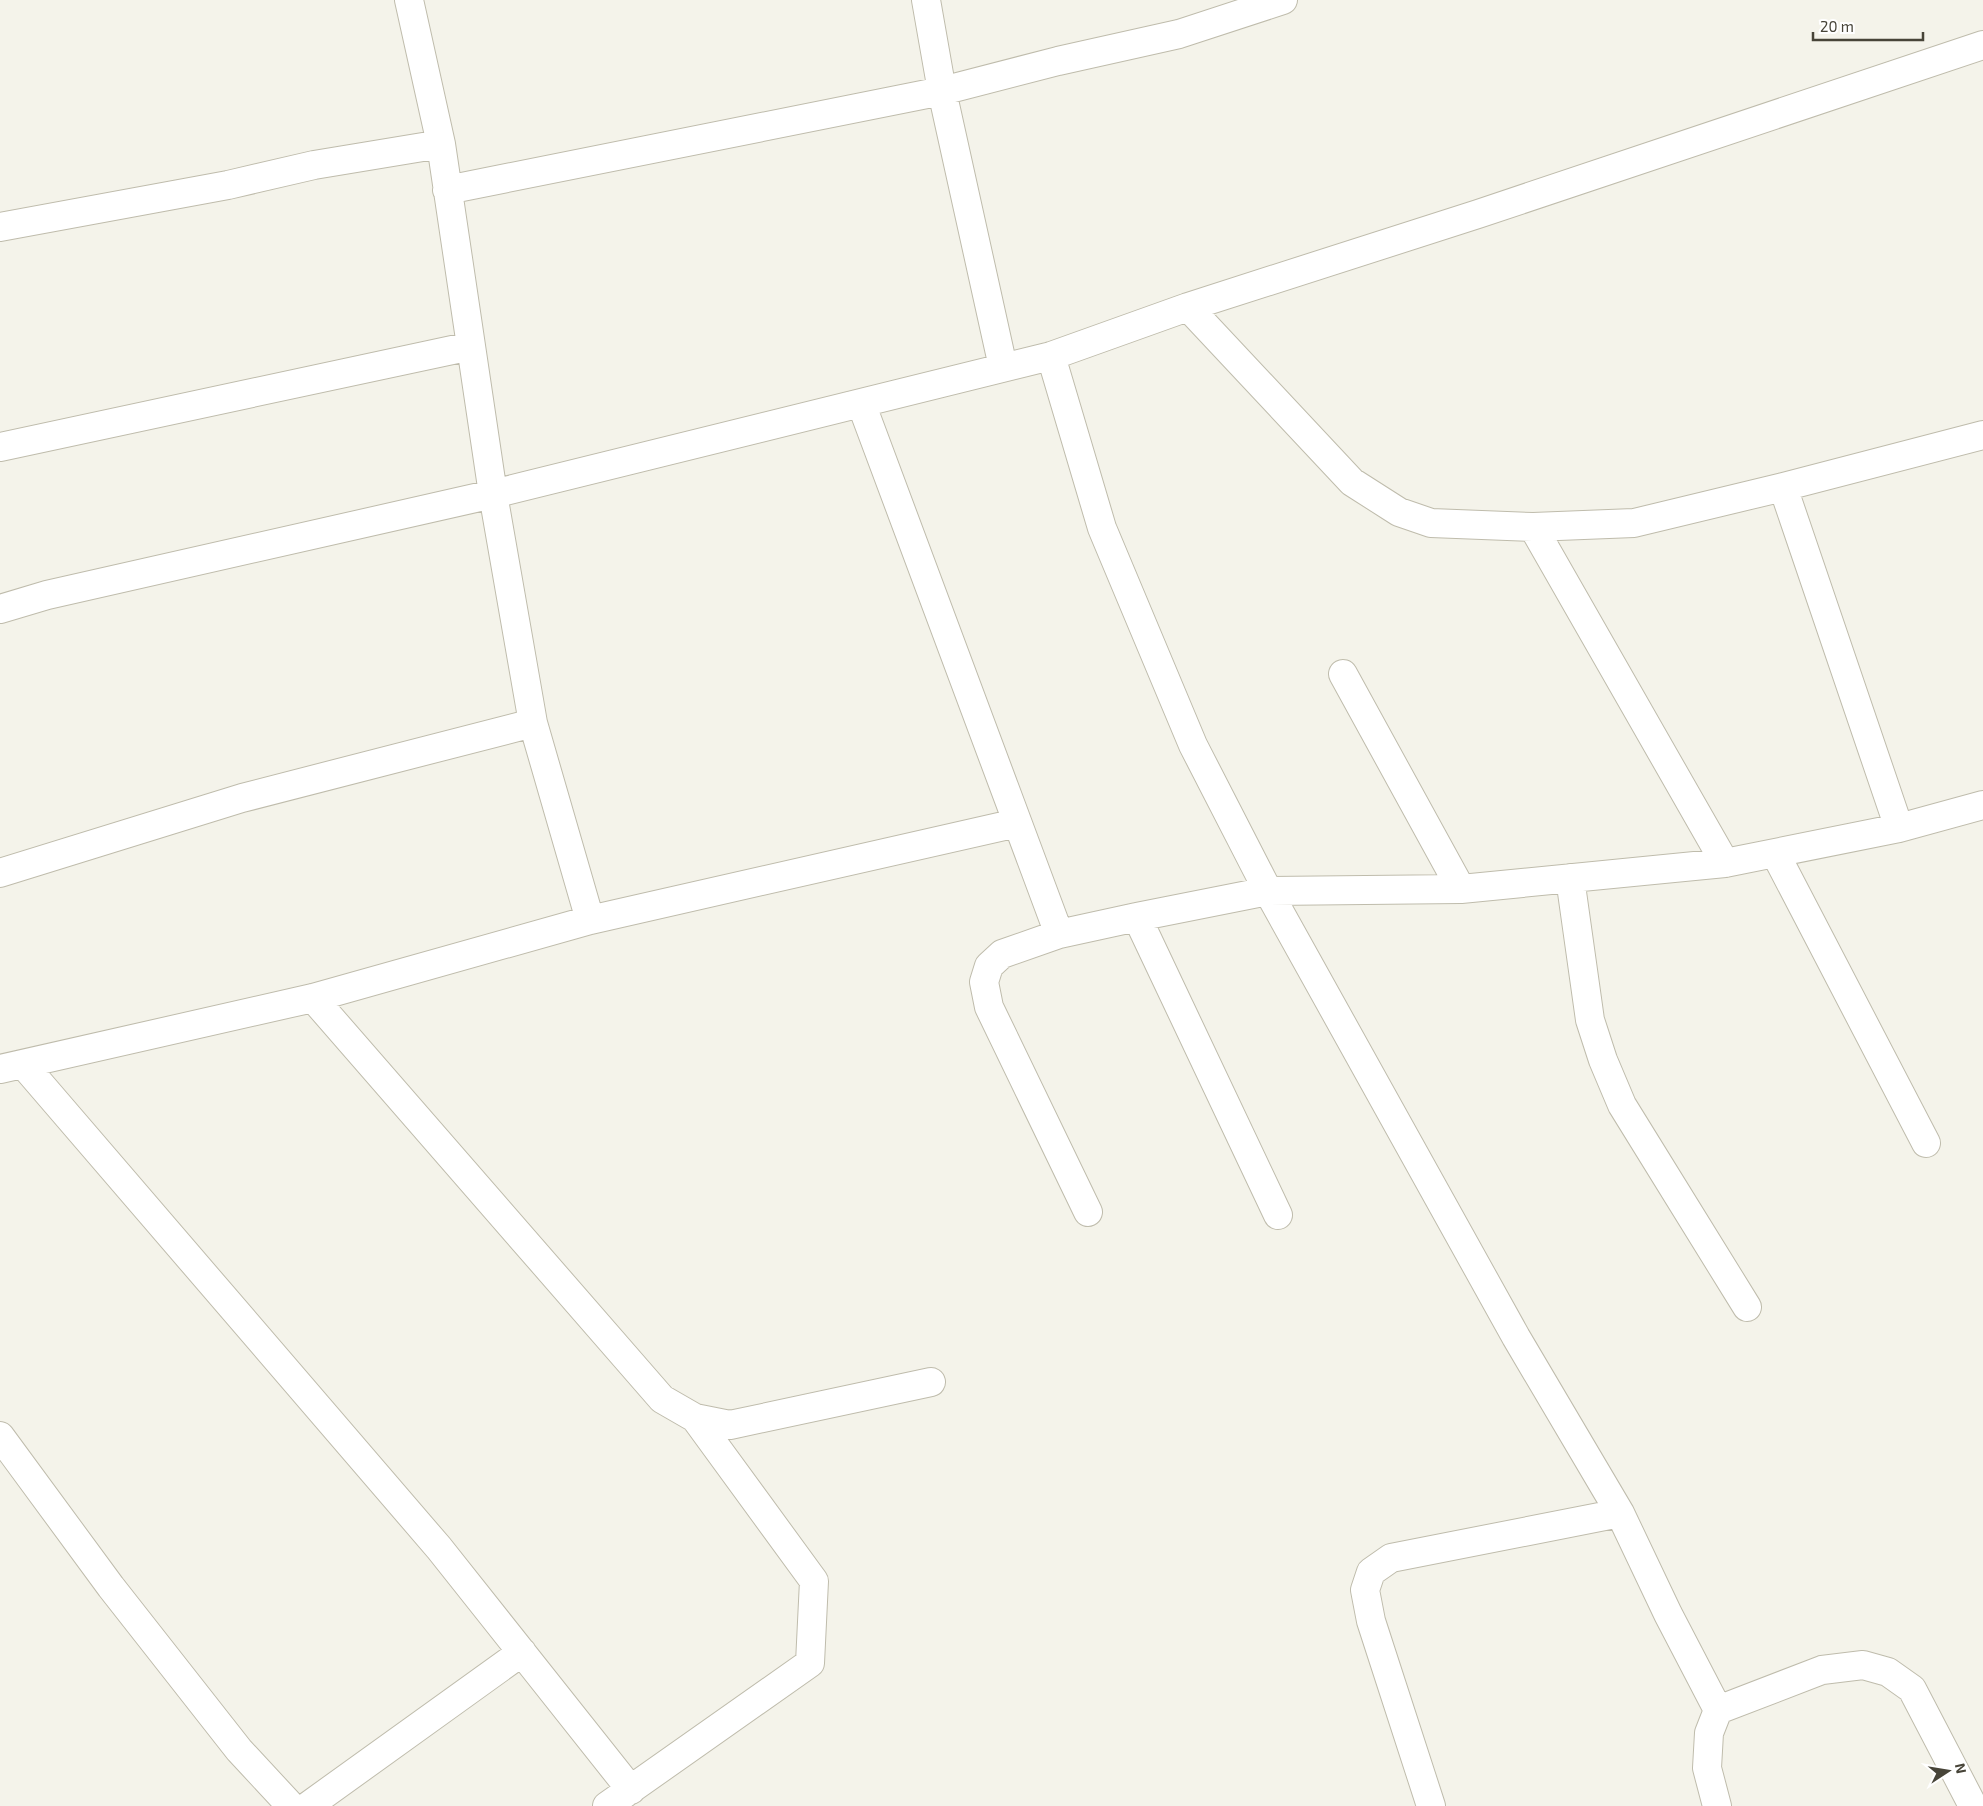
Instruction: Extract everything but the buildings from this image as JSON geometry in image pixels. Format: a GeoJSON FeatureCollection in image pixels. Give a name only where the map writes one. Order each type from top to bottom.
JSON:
{"type":"FeatureCollection","features":[{"type":"Feature","properties":{"kind":"street"},"geometry":{"type":"LineString","coordinates":[[409,0],[441,144],[493,494],[533,723],[590,920]]}},
{"type":"Feature","properties":{"kind":"street"},"geometry":{"type":"LineString","coordinates":[[926,0],[942,91],[1003,367]]}},
{"type":"Feature","properties":{"kind":"street"},"geometry":{"type":"LineString","coordinates":[[447,190],[942,91],[1058,61],[1179,34],[1283,0]]}},
{"type":"Feature","properties":{"kind":"street"},"geometry":{"type":"LineString","coordinates":[[0,609],[47,596],[493,494],[1051,356],[1188,307],[1478,214],[1983,44]]}},
{"type":"Feature","properties":{"kind":"street"},"geometry":{"type":"LineString","coordinates":[[0,227],[228,185],[314,165],[441,144]]}},
{"type":"Feature","properties":{"kind":"street"},"geometry":{"type":"LineString","coordinates":[[1188,307],[1352,482],[1399,512],[1432,523],[1532,527],[1634,522],[1784,487],[1983,435]]}},
{"type":"Feature","properties":{"kind":"street"},"geometry":{"type":"LineString","coordinates":[[0,447],[470,346]]}},
{"type":"Feature","properties":{"kind":"street"},"geometry":{"type":"LineString","coordinates":[[1051,356],[1102,528],[1193,745],[1268,891],[1516,1337],[1620,1513],[1668,1614],[1718,1710]]}},
{"type":"Feature","properties":{"kind":"street"},"geometry":{"type":"LineString","coordinates":[[861,403],[1059,934]]}},
{"type":"Feature","properties":{"kind":"street"},"geometry":{"type":"LineString","coordinates":[[1784,487],[1899,828]]}},
{"type":"Feature","properties":{"kind":"street"},"geometry":{"type":"LineString","coordinates":[[1532,527],[1725,863]]}},
{"type":"Feature","properties":{"kind":"street"},"geometry":{"type":"LineString","coordinates":[[1343,674],[1461,889]]}},
{"type":"Feature","properties":{"kind":"street"},"geometry":{"type":"LineString","coordinates":[[0,873],[242,798],[533,723]]}},
{"type":"Feature","properties":{"kind":"street"},"geometry":{"type":"LineString","coordinates":[[1088,1212],[989,1007],[984,982],[989,966],[1002,954],[1059,934],[1268,891],[1461,889],[1725,863],[1899,828],[1983,805]]}},
{"type":"Feature","properties":{"kind":"street"},"geometry":{"type":"LineString","coordinates":[[631,1790],[439,1548],[12,1067],[312,998],[590,920],[1017,823]]}},
{"type":"Feature","properties":{"kind":"street"},"geometry":{"type":"LineString","coordinates":[[1775,853],[1926,1143]]}},
{"type":"Feature","properties":{"kind":"street"},"geometry":{"type":"LineString","coordinates":[[1570,878],[1590,1020],[1603,1060],[1622,1105],[1747,1307]]}},
{"type":"Feature","properties":{"kind":"street"},"geometry":{"type":"LineString","coordinates":[[1138,917],[1278,1215]]}},
{"type":"Feature","properties":{"kind":"street"},"geometry":{"type":"LineString","coordinates":[[312,998],[662,1399],[695,1418],[730,1425],[931,1382]]}},
{"type":"Feature","properties":{"kind":"street"},"geometry":{"type":"LineString","coordinates":[[606,1806],[810,1663],[814,1580],[695,1418]]}},
{"type":"Feature","properties":{"kind":"street"},"geometry":{"type":"LineString","coordinates":[[0,1436],[111,1587],[239,1750],[292,1806]]}},
{"type":"Feature","properties":{"kind":"street"},"geometry":{"type":"LineString","coordinates":[[1430,1806],[1371,1621],[1365,1590],[1371,1572],[1391,1558],[1620,1513]]}},
{"type":"Feature","properties":{"kind":"street"},"geometry":{"type":"LineString","coordinates":[[308,1806],[522,1652]]}},
{"type":"Feature","properties":{"kind":"street"},"geometry":{"type":"LineString","coordinates":[[1717,1806],[1707,1768],[1708,1733],[1718,1710],[1822,1670],[1863,1664],[1888,1672],[1912,1689],[1973,1806]]}}]}
